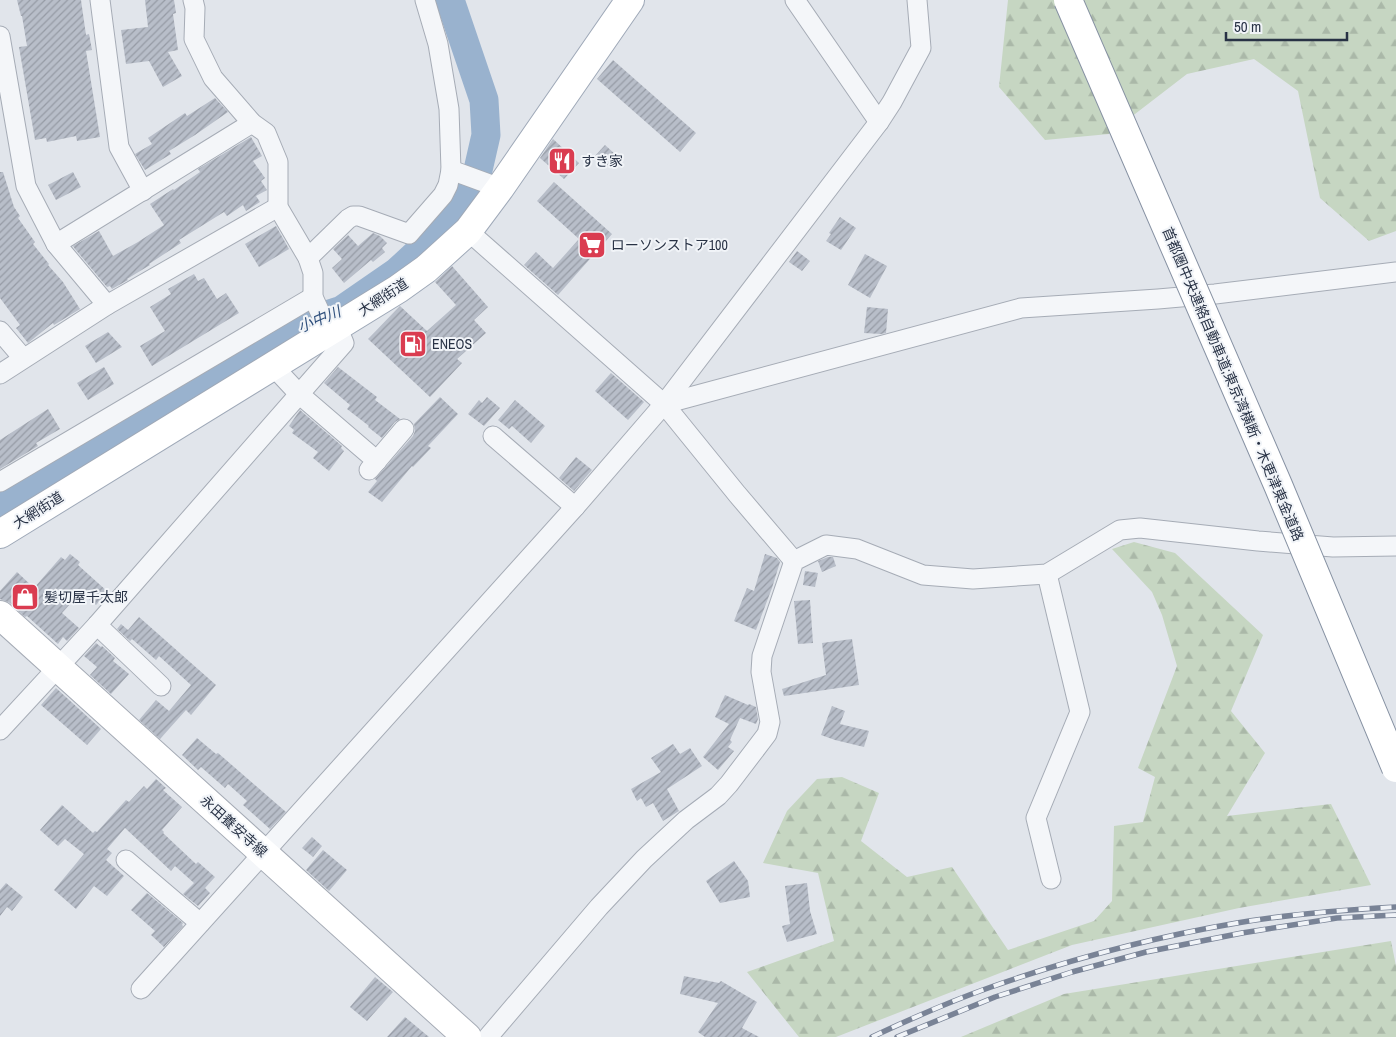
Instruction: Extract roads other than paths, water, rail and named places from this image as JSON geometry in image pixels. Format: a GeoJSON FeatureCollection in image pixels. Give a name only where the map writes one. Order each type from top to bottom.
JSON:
{"type":"FeatureCollection","features":[{"type":"Feature","properties":{"kind":"main road","name":"大網街道"},"geometry":{"type":"LineString","coordinates":[[0,534],[398,289],[426,268],[468,231],[500,188],[630,0]]}},
{"type":"Feature","properties":{"kind":"main road","name":"首都圏中央連絡自動車道;東京湾横断・木更津東金道路"},"geometry":{"type":"LineString","coordinates":[[1068,0],[1278,485],[1396,768]]}},
{"type":"Feature","properties":{"kind":"main road","name":"永田養安寺線"},"geometry":{"type":"LineString","coordinates":[[0,615],[467,1037]]}},
{"type":"Feature","properties":{"kind":"street"},"geometry":{"type":"LineString","coordinates":[[100,0],[119,147],[143,191]]}},
{"type":"Feature","properties":{"kind":"street"},"geometry":{"type":"LineString","coordinates":[[0,730],[97,625],[344,343],[312,297],[313,273],[308,258],[278,207],[278,162],[266,132],[252,123],[213,78],[194,39],[195,8],[193,0]]}},
{"type":"Feature","properties":{"kind":"street"},"geometry":{"type":"LineString","coordinates":[[308,258],[353,216],[359,216],[409,234],[443,195],[448,185],[451,170],[450,109],[438,44],[425,0]]}},
{"type":"Feature","properties":{"kind":"street"},"geometry":{"type":"LineString","coordinates":[[795,0],[879,122]]}},
{"type":"Feature","properties":{"kind":"street"},"geometry":{"type":"LineString","coordinates":[[141,989],[575,507],[664,404],[879,122],[892,102],[921,48],[917,0]]}},
{"type":"Feature","properties":{"kind":"street"},"geometry":{"type":"LineString","coordinates":[[0,36],[7,117],[26,186],[56,244],[107,305]]}},
{"type":"Feature","properties":{"kind":"street"},"geometry":{"type":"LineString","coordinates":[[56,244],[252,123]]}},
{"type":"Feature","properties":{"kind":"street"},"geometry":{"type":"LineString","coordinates":[[451,170],[500,188]]}},
{"type":"Feature","properties":{"kind":"street"},"geometry":{"type":"LineString","coordinates":[[0,374],[107,305],[278,207]]}},
{"type":"Feature","properties":{"kind":"street"},"geometry":{"type":"LineString","coordinates":[[468,231],[664,404],[794,561]]}},
{"type":"Feature","properties":{"kind":"street"},"geometry":{"type":"LineString","coordinates":[[664,404],[1021,308],[1177,297],[1396,272]]}},
{"type":"Feature","properties":{"kind":"street"},"geometry":{"type":"LineString","coordinates":[[0,482],[312,297]]}},
{"type":"Feature","properties":{"kind":"street"},"geometry":{"type":"LineString","coordinates":[[0,331],[23,358]]}},
{"type":"Feature","properties":{"kind":"street"},"geometry":{"type":"LineString","coordinates":[[273,366],[299,394],[373,465],[404,429]]}},
{"type":"Feature","properties":{"kind":"street"},"geometry":{"type":"LineString","coordinates":[[493,436],[575,507]]}},
{"type":"Feature","properties":{"kind":"street"},"geometry":{"type":"LineString","coordinates":[[488,1037],[599,907],[644,858],[686,820],[718,796],[767,734],[770,722],[760,672],[762,656],[794,561],[826,545],[857,549],[923,575],[973,579],[1047,574],[1120,530],[1140,528],[1334,547],[1396,546]]}},
{"type":"Feature","properties":{"kind":"street"},"geometry":{"type":"LineString","coordinates":[[1047,574],[1080,712],[1036,818],[1051,879]]}},
{"type":"Feature","properties":{"kind":"street"},"geometry":{"type":"LineString","coordinates":[[97,625],[161,686]]}},
{"type":"Feature","properties":{"kind":"street"},"geometry":{"type":"LineString","coordinates":[[126,860],[200,923]]}},
{"type":"Feature","properties":{"kind":"waterway","name":"小中川"},"geometry":{"type":"LineString","coordinates":[[0,509],[308,321],[342,310],[397,272],[451,222],[478,170],[486,135],[484,100],[450,0]]}},
{"type":"Feature","properties":{"kind":"railway"},"geometry":{"type":"LineString","coordinates":[[872,1037],[991,987],[1082,958],[1144,942],[1257,920],[1396,907]]}},
{"type":"Feature","properties":{"kind":"railway"},"geometry":{"type":"LineString","coordinates":[[897,1037],[995,997],[1072,972],[1146,952],[1242,933],[1337,918],[1396,915]]}},
{"type":"Feature","properties":{"kind":"place","name":"すき家"},"geometry":{"type":"Point","coordinates":[562,161]}},
{"type":"Feature","properties":{"kind":"place","name":"ローソンストア100"},"geometry":{"type":"Point","coordinates":[592,245]}},
{"type":"Feature","properties":{"kind":"place","name":"ENEOS"},"geometry":{"type":"Point","coordinates":[413,344]}},
{"type":"Feature","properties":{"kind":"place","name":"髪切屋千太郎"},"geometry":{"type":"Point","coordinates":[25,597]}}]}
